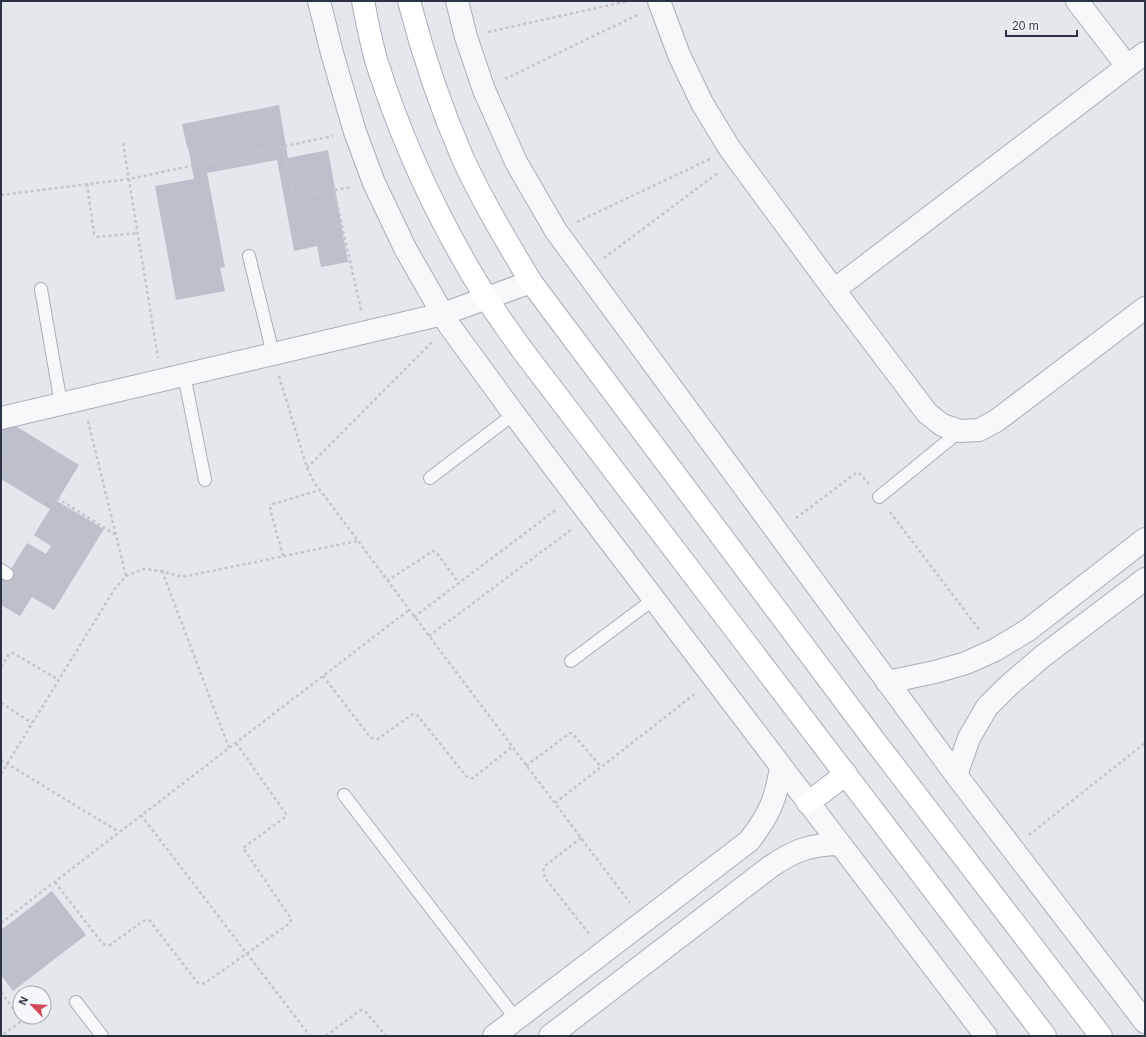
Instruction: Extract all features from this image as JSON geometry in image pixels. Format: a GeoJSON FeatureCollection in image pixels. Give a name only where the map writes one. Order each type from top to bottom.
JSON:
{"type":"FeatureCollection","features":[{"type":"Feature","properties":{"kind":"street"},"geometry":{"type":"LineString","coordinates":[[319,1],[332,54],[355,132],[374,183],[406,250],[446,319],[514,414],[590,515],[986,1036]]}},
{"type":"Feature","properties":{"kind":"street"},"geometry":{"type":"LineString","coordinates":[[363,1],[377,62],[398,123],[427,190],[453,241],[486,297],[523,351],[1045,1036]]}},
{"type":"Feature","properties":{"kind":"street"},"geometry":{"type":"LineString","coordinates":[[409,1],[437,94],[463,159],[495,222],[531,282],[874,740],[1101,1036]]}},
{"type":"Feature","properties":{"kind":"street"},"geometry":{"type":"LineString","coordinates":[[457,1],[466,37],[484,90],[516,162],[556,231],[956,775],[1145,1022]]}},
{"type":"Feature","properties":{"kind":"street"},"geometry":{"type":"LineString","coordinates":[[1077,1],[1127,66]]}},
{"type":"Feature","properties":{"kind":"street"},"geometry":{"type":"LineString","coordinates":[[659,2],[679,55],[702,103],[734,154],[927,413],[942,425],[960,431],[979,430],[996,421],[1145,308]]}},
{"type":"Feature","properties":{"kind":"street"},"geometry":{"type":"LineString","coordinates":[[834,290],[1145,53]]}},
{"type":"Feature","properties":{"kind":"street"},"geometry":{"type":"LineString","coordinates":[[1,418],[366,332],[446,319],[486,297],[531,282]]}},
{"type":"Feature","properties":{"kind":"street"},"geometry":{"type":"LineString","coordinates":[[887,682],[935,672],[966,663],[995,650],[1028,630],[1145,539]]}},
{"type":"Feature","properties":{"kind":"street"},"geometry":{"type":"LineString","coordinates":[[956,775],[969,738],[988,707],[1007,687],[1043,656],[1145,579]]}},
{"type":"Feature","properties":{"kind":"street"},"geometry":{"type":"LineString","coordinates":[[494,1036],[749,842],[762,825],[772,807],[778,787],[781,767]]}},
{"type":"Feature","properties":{"kind":"street"},"geometry":{"type":"LineString","coordinates":[[808,803],[846,774]]}},
{"type":"Feature","properties":{"kind":"street"},"geometry":{"type":"LineString","coordinates":[[550,1036],[786,856],[821,844],[840,844]]}},
{"type":"Feature","properties":{"kind":"lane"},"geometry":{"type":"LineString","coordinates":[[249,256],[273,354]]}},
{"type":"Feature","properties":{"kind":"lane"},"geometry":{"type":"LineString","coordinates":[[41,289],[61,404]]}},
{"type":"Feature","properties":{"kind":"lane"},"geometry":{"type":"LineString","coordinates":[[184,375],[205,480]]}},
{"type":"Feature","properties":{"kind":"lane"},"geometry":{"type":"LineString","coordinates":[[430,478],[514,414]]}},
{"type":"Feature","properties":{"kind":"lane"},"geometry":{"type":"LineString","coordinates":[[879,497],[960,431]]}},
{"type":"Feature","properties":{"kind":"lane"},"geometry":{"type":"LineString","coordinates":[[571,662],[654,599]]}},
{"type":"Feature","properties":{"kind":"lane"},"geometry":{"type":"LineString","coordinates":[[344,795],[516,1019]]}},
{"type":"Feature","properties":{"kind":"lane"},"geometry":{"type":"LineString","coordinates":[[76,1002],[102,1036]]}},
{"type":"Feature","properties":{"kind":"path"},"geometry":{"type":"LineString","coordinates":[[466,37],[628,1]]}},
{"type":"Feature","properties":{"kind":"path"},"geometry":{"type":"LineString","coordinates":[[484,90],[659,2]]}},
{"type":"Feature","properties":{"kind":"path"},"geometry":{"type":"LineString","coordinates":[[1,195],[129,179],[355,132]]}},
{"type":"Feature","properties":{"kind":"path"},"geometry":{"type":"LineString","coordinates":[[123,143],[161,380]]}},
{"type":"Feature","properties":{"kind":"path"},"geometry":{"type":"LineString","coordinates":[[283,147],[293,192],[295,195],[298,196],[374,183]]}},
{"type":"Feature","properties":{"kind":"path"},"geometry":{"type":"LineString","coordinates":[[556,231],[734,154]]}},
{"type":"Feature","properties":{"kind":"path"},"geometry":{"type":"LineString","coordinates":[[585,272],[734,154]]}},
{"type":"Feature","properties":{"kind":"path"},"geometry":{"type":"LineString","coordinates":[[87,184],[94,234],[96,236],[138,233]]}},
{"type":"Feature","properties":{"kind":"path"},"geometry":{"type":"LineString","coordinates":[[334,190],[366,332]]}},
{"type":"Feature","properties":{"kind":"path"},"geometry":{"type":"LineString","coordinates":[[306,468],[446,319]]}},
{"type":"Feature","properties":{"kind":"path"},"geometry":{"type":"LineString","coordinates":[[273,354],[306,468],[314,482],[644,922]]}},
{"type":"Feature","properties":{"kind":"path"},"geometry":{"type":"LineString","coordinates":[[83,399],[126,576]]}},
{"type":"Feature","properties":{"kind":"path"},"geometry":{"type":"LineString","coordinates":[[1,463],[116,535]]}},
{"type":"Feature","properties":{"kind":"path"},"geometry":{"type":"LineString","coordinates":[[777,533],[856,473],[862,474],[995,650]]}},
{"type":"Feature","properties":{"kind":"path"},"geometry":{"type":"LineString","coordinates":[[283,556],[270,509],[271,506],[273,504],[320,490]]}},
{"type":"Feature","properties":{"kind":"path"},"geometry":{"type":"LineString","coordinates":[[414,617],[576,495]]}},
{"type":"Feature","properties":{"kind":"path"},"geometry":{"type":"LineString","coordinates":[[428,636],[590,515]]}},
{"type":"Feature","properties":{"kind":"path"},"geometry":{"type":"LineString","coordinates":[[1,774],[114,590],[126,576],[143,569],[162,571],[178,576],[187,576],[357,540]]}},
{"type":"Feature","properties":{"kind":"path"},"geometry":{"type":"LineString","coordinates":[[387,581],[433,551],[436,552],[459,583]]}},
{"type":"Feature","properties":{"kind":"path"},"geometry":{"type":"LineString","coordinates":[[162,571],[229,748]]}},
{"type":"Feature","properties":{"kind":"path"},"geometry":{"type":"LineString","coordinates":[[1,923],[409,610]]}},
{"type":"Feature","properties":{"kind":"path"},"geometry":{"type":"LineString","coordinates":[[1,668],[9,654],[13,653],[59,680]]}},
{"type":"Feature","properties":{"kind":"path"},"geometry":{"type":"LineString","coordinates":[[323,676],[370,737],[378,739],[414,714],[418,716],[469,778],[473,778],[512,747]]}},
{"type":"Feature","properties":{"kind":"path"},"geometry":{"type":"LineString","coordinates":[[555,803],[714,678]]}},
{"type":"Feature","properties":{"kind":"path"},"geometry":{"type":"LineString","coordinates":[[1,704],[32,723]]}},
{"type":"Feature","properties":{"kind":"path"},"geometry":{"type":"LineString","coordinates":[[526,766],[570,733],[573,734],[601,767]]}},
{"type":"Feature","properties":{"kind":"path"},"geometry":{"type":"LineString","coordinates":[[55,882],[102,943],[110,945],[146,920],[150,922],[197,982],[201,984],[205,983],[290,923],[290,917],[243,848],[285,817],[286,814],[236,743]]}},
{"type":"Feature","properties":{"kind":"path"},"geometry":{"type":"LineString","coordinates":[[1012,848],[1145,743]]}},
{"type":"Feature","properties":{"kind":"path"},"geometry":{"type":"LineString","coordinates":[[1,760],[119,832]]}},
{"type":"Feature","properties":{"kind":"path"},"geometry":{"type":"LineString","coordinates":[[141,816],[310,1036]]}},
{"type":"Feature","properties":{"kind":"path"},"geometry":{"type":"LineString","coordinates":[[581,838],[546,865],[543,871],[545,878],[604,953]]}},
{"type":"Feature","properties":{"kind":"path"},"geometry":{"type":"LineString","coordinates":[[1,992],[21,1020],[1,1036]]}},
{"type":"Feature","properties":{"kind":"path"},"geometry":{"type":"LineString","coordinates":[[326,1036],[362,1010],[365,1011],[386,1036]]}},
{"type":"Feature","properties":{"kind":"building"},"geometry":{"type":"Polygon","coordinates":[[[279,105],[288,158],[328,150],[348,262],[321,267],[317,246],[294,251],[277,160],[207,173],[225,267],[220,268],[225,291],[176,300],[155,186],[194,179],[182,124],[279,105]]]}},
{"type":"Feature","properties":{"kind":"building"},"geometry":{"type":"Polygon","coordinates":[[[1,417],[79,465],[57,501],[104,529],[54,610],[32,597],[20,616],[1,605],[1,563],[11,569],[27,543],[46,554],[51,546],[34,535],[50,509],[1,479],[1,417]]]}},
{"type":"Feature","properties":{"kind":"building"},"geometry":{"type":"Polygon","coordinates":[[[52,891],[86,935],[21,985],[12,985],[12,990],[1,975],[1,930],[52,891]]]}}]}
